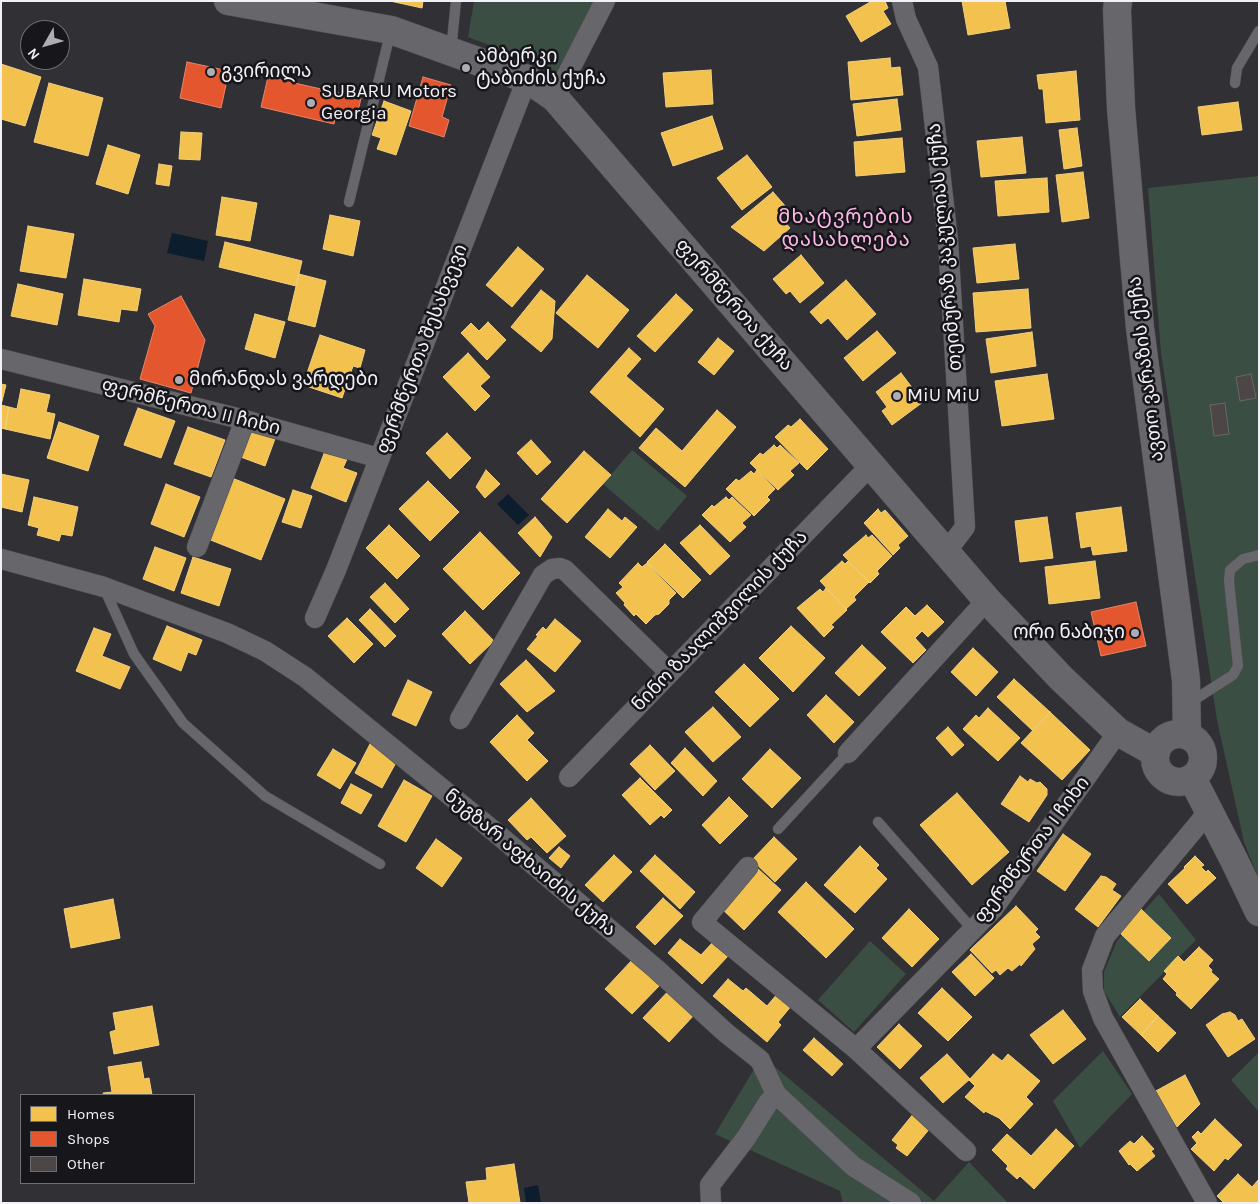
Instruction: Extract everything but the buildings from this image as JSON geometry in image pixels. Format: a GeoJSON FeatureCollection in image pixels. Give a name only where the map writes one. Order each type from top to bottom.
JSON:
{"type":"FeatureCollection","features":[{"type":"Feature","properties":{"kind":"street","name":"ფერმწერთა ქუჩა"},"geometry":{"type":"LineString","coordinates":[[228,1],[391,30],[526,79],[555,98],[987,600],[1061,678],[1118,732],[1156,753]]}},
{"type":"Feature","properties":{"kind":"street"},"geometry":{"type":"LineString","coordinates":[[555,98],[605,1]]}},
{"type":"Feature","properties":{"kind":"street","name":"თეიმურაზ კაკულიას ქუჩა"},"geometry":{"type":"LineString","coordinates":[[902,1],[906,19],[928,67],[948,240],[965,527],[946,552]]}},
{"type":"Feature","properties":{"kind":"street","name":"ავთო ვარაზის ქუჩა"},"geometry":{"type":"LineString","coordinates":[[1118,1],[1120,108],[1140,328],[1186,680],[1187,735]]}},
{"type":"Feature","properties":{"kind":"street","name":"ფერმწერთა შესახვევი"},"geometry":{"type":"LineString","coordinates":[[315,618],[380,458],[526,79]]}},
{"type":"Feature","properties":{"kind":"street","name":"ფერმწერთა II ჩიხი"},"geometry":{"type":"LineString","coordinates":[[1,359],[245,420],[380,458]]}},
{"type":"Feature","properties":{"kind":"street"},"geometry":{"type":"LineString","coordinates":[[197,547],[245,420]]}},
{"type":"Feature","properties":{"kind":"street","name":"ნინო ზაალიშვილის ქუჩა"},"geometry":{"type":"LineString","coordinates":[[569,777],[872,465]]}},
{"type":"Feature","properties":{"kind":"street","name":"ნუგზარ აფხაიძის ქუჩა"},"geometry":{"type":"LineString","coordinates":[[1,558],[104,587],[227,633],[264,650],[305,677],[495,832],[760,1060],[776,1094],[853,1166],[911,1203]]}},
{"type":"Feature","properties":{"kind":"street"},"geometry":{"type":"LineString","coordinates":[[460,719],[543,575],[552,569],[560,568],[565,570],[670,673]]}},
{"type":"Feature","properties":{"kind":"street"},"geometry":{"type":"LineString","coordinates":[[848,753],[987,600]]}},
{"type":"Feature","properties":{"kind":"street"},"geometry":{"type":"LineString","coordinates":[[1118,732],[1136,734],[1147,732],[1160,726],[1170,717],[1178,705],[1186,680]]}},
{"type":"Feature","properties":{"kind":"street","name":"ფერმწერთა I ჩიხი"},"geometry":{"type":"LineString","coordinates":[[856,1049],[993,909],[1118,732]]}},
{"type":"Feature","properties":{"kind":"street"},"geometry":{"type":"LineString","coordinates":[[1187,735],[1194,739],[1203,753],[1203,762],[1192,778],[1185,782],[1176,782],[1163,776],[1158,769],[1156,753],[1159,745],[1170,736],[1187,735]]}},
{"type":"Feature","properties":{"kind":"street"},"geometry":{"type":"LineString","coordinates":[[1192,778],[1255,899]]}},
{"type":"Feature","properties":{"kind":"street"},"geometry":{"type":"LineString","coordinates":[[1208,811],[1105,936],[1092,970],[1093,991],[1103,1018],[1208,1203]]}},
{"type":"Feature","properties":{"kind":"street"},"geometry":{"type":"LineString","coordinates":[[748,867],[702,922],[856,1049],[966,1151]]}},
{"type":"Feature","properties":{"kind":"street"},"geometry":{"type":"LineString","coordinates":[[711,1203],[710,1185],[746,1138],[768,1103],[776,1094]]}},
{"type":"Feature","properties":{"kind":"lane"},"geometry":{"type":"LineString","coordinates":[[451,52],[456,1]]}},
{"type":"Feature","properties":{"kind":"lane"},"geometry":{"type":"LineString","coordinates":[[349,202],[391,30]]}},
{"type":"Feature","properties":{"kind":"lane"},"geometry":{"type":"LineString","coordinates":[[1236,83],[1237,68],[1259,30]]}},
{"type":"Feature","properties":{"kind":"lane"},"geometry":{"type":"LineString","coordinates":[[1187,707],[1197,698],[1233,675],[1238,666],[1229,581],[1230,570],[1243,559],[1259,555]]}},
{"type":"Feature","properties":{"kind":"lane"},"geometry":{"type":"LineString","coordinates":[[104,587],[134,654],[183,723],[265,796],[380,864]]}},
{"type":"Feature","properties":{"kind":"lane"},"geometry":{"type":"LineString","coordinates":[[778,828],[848,753]]}},
{"type":"Feature","properties":{"kind":"lane"},"geometry":{"type":"LineString","coordinates":[[878,822],[973,930]]}},
{"type":"Feature","properties":{"kind":"green space"},"geometry":{"type":"Polygon","coordinates":[[[474,1],[594,1],[555,75],[528,60],[468,37],[474,1]]]}},
{"type":"Feature","properties":{"kind":"green space"},"geometry":{"type":"Polygon","coordinates":[[[1259,176],[1259,880],[1244,842],[1217,720],[1161,353],[1148,188],[1259,176]]]}},
{"type":"Feature","properties":{"kind":"green space"},"geometry":{"type":"Polygon","coordinates":[[[632,450],[687,496],[658,531],[603,484],[632,450]]]}},
{"type":"Feature","properties":{"kind":"green space"},"geometry":{"type":"Polygon","coordinates":[[[1159,894],[1196,940],[1120,1017],[1104,991],[1104,972],[1117,941],[1159,894]]]}},
{"type":"Feature","properties":{"kind":"green space"},"geometry":{"type":"Polygon","coordinates":[[[870,941],[906,974],[854,1032],[818,1000],[870,941]]]}},
{"type":"Feature","properties":{"kind":"green space"},"geometry":{"type":"Polygon","coordinates":[[[1103,1051],[1132,1094],[1080,1148],[1053,1101],[1103,1051]]]}},
{"type":"Feature","properties":{"kind":"green space"},"geometry":{"type":"Polygon","coordinates":[[[1259,1052],[1259,1112],[1231,1080],[1259,1052]]]}},
{"type":"Feature","properties":{"kind":"green space"},"geometry":{"type":"Polygon","coordinates":[[[762,1056],[934,1201],[969,1162],[1008,1203],[843,1203],[840,1191],[715,1134],[762,1056]]]}},
{"type":"Feature","properties":{"kind":"water"},"geometry":{"type":"Polygon","coordinates":[[[172,233],[208,241],[204,261],[167,253],[172,233]]]}},
{"type":"Feature","properties":{"kind":"water"},"geometry":{"type":"Polygon","coordinates":[[[508,494],[529,515],[518,525],[497,504],[508,494]]]}},
{"type":"Feature","properties":{"kind":"water"},"geometry":{"type":"Polygon","coordinates":[[[538,1185],[541,1203],[526,1203],[524,1188],[538,1185]]]}},
{"type":"Feature","properties":{"kind":"place","name":"ამბერკი ტაბიძის ქუჩა"},"geometry":{"type":"Point","coordinates":[466,68]}},
{"type":"Feature","properties":{"kind":"place","name":"გვირილა"},"geometry":{"type":"Point","coordinates":[211,72]}},
{"type":"Feature","properties":{"kind":"place","name":"SUBARU Motors Georgia"},"geometry":{"type":"Point","coordinates":[311,103]}},
{"type":"Feature","properties":{"kind":"place","name":"მირანდას ვარდები"},"geometry":{"type":"Point","coordinates":[179,380]}},
{"type":"Feature","properties":{"kind":"place","name":"MiU MiU"},"geometry":{"type":"Point","coordinates":[897,396]}},
{"type":"Feature","properties":{"kind":"place","name":"ორი ნაბიჯი"},"geometry":{"type":"Point","coordinates":[1135,633]}},
{"type":"Feature","properties":{"kind":"district","name":"მხატვრების დასახლება"},"geometry":{"type":"Point","coordinates":[846,228]}}]}
